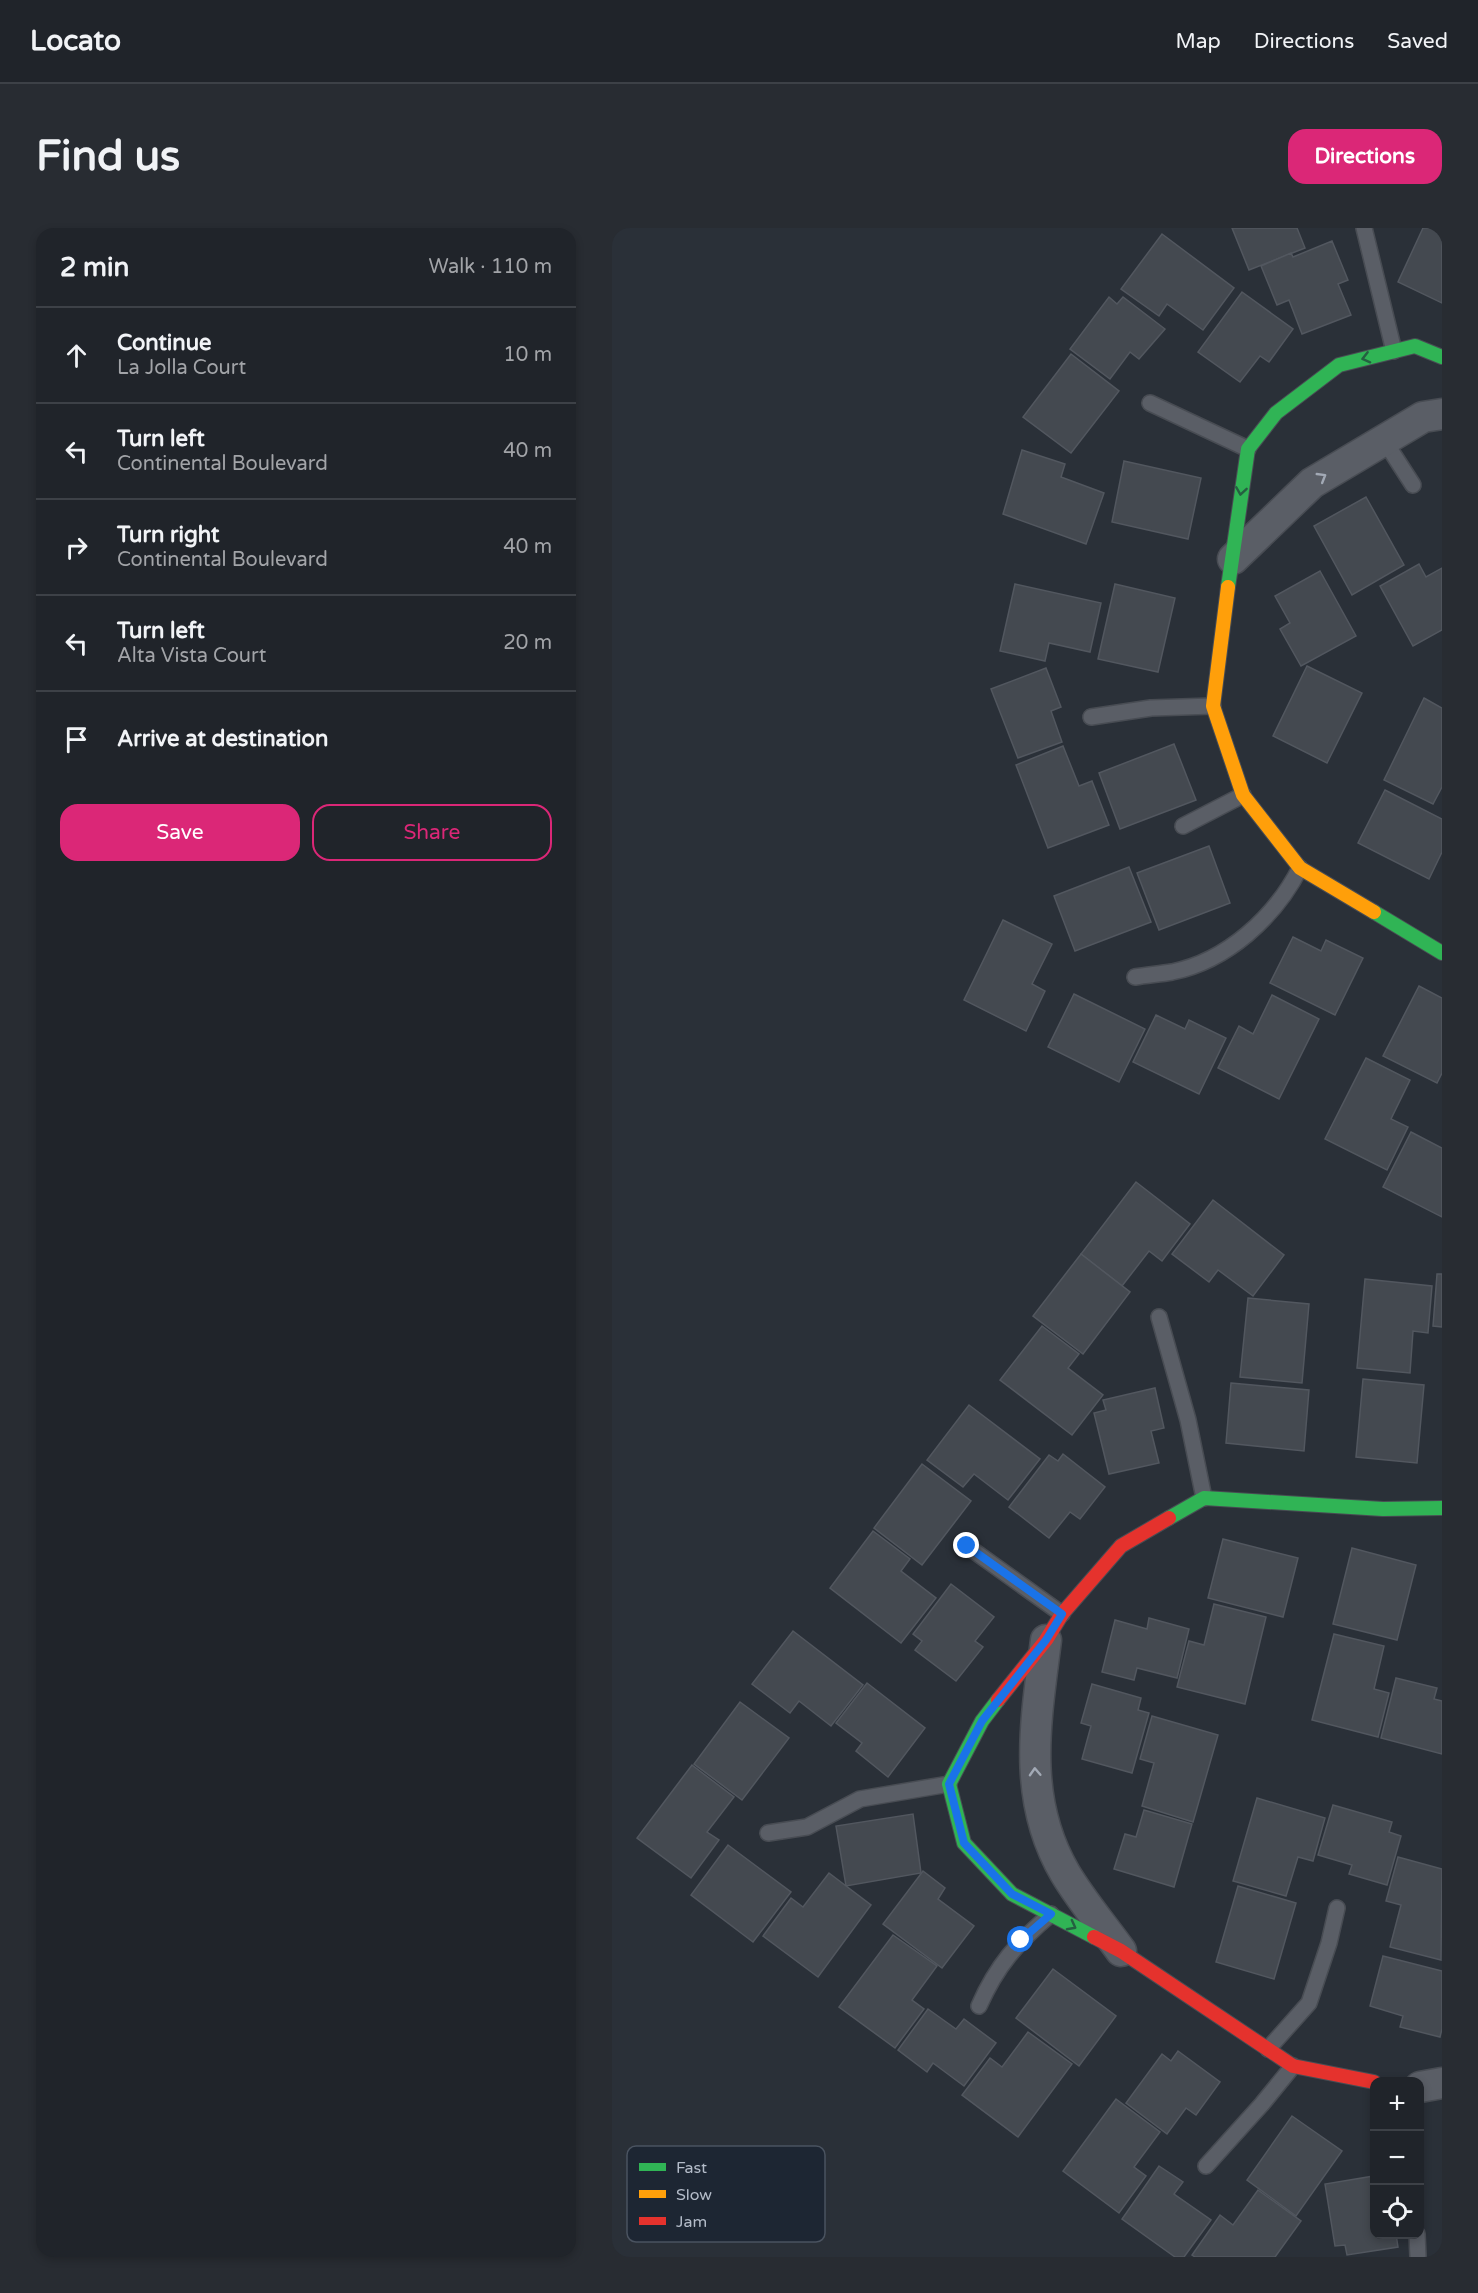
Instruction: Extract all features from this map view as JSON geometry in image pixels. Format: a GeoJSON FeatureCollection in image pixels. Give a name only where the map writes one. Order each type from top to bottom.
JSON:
{"type":"FeatureCollection","features":[{"type":"Feature","properties":{"kind":"street"},"geometry":{"type":"LineString","coordinates":[[1441,948],[1300,868],[1243,795],[1213,706],[1248,449],[1276,413],[1339,365],[1415,346],[1442,357]]}},
{"type":"Feature","properties":{"kind":"street"},"geometry":{"type":"LineString","coordinates":[[1233,559],[1312,483],[1423,417],[1442,414]]}},
{"type":"Feature","properties":{"kind":"street"},"geometry":{"type":"LineString","coordinates":[[1370,2081],[1293,2066],[1121,1951],[1012,1894],[964,1843],[949,1784],[982,1721],[1046,1640],[1062,1614],[1121,1546],[1204,1498],[1383,1509],[1442,1508]]}},
{"type":"Feature","properties":{"kind":"street"},"geometry":{"type":"LineString","coordinates":[[1046,1640],[1034,1743],[1036,1793],[1046,1829],[1064,1872],[1121,1951]]}},
{"type":"Feature","properties":{"kind":"street"},"geometry":{"type":"LineString","coordinates":[[1424,2086],[1442,2084]]}},
{"type":"Feature","properties":{"kind":"lane"},"geometry":{"type":"LineString","coordinates":[[1364,228],[1394,351]]}},
{"type":"Feature","properties":{"kind":"lane"},"geometry":{"type":"LineString","coordinates":[[1150,403],[1248,449]]}},
{"type":"Feature","properties":{"kind":"lane"},"geometry":{"type":"LineString","coordinates":[[1384,440],[1413,485]]}},
{"type":"Feature","properties":{"kind":"lane"},"geometry":{"type":"LineString","coordinates":[[1091,717],[1151,708],[1213,706]]}},
{"type":"Feature","properties":{"kind":"lane"},"geometry":{"type":"LineString","coordinates":[[1183,826],[1243,795]]}},
{"type":"Feature","properties":{"kind":"lane"},"geometry":{"type":"LineString","coordinates":[[1135,977],[1174,972],[1210,959],[1243,938],[1271,911],[1300,868]]}},
{"type":"Feature","properties":{"kind":"lane"},"geometry":{"type":"LineString","coordinates":[[1159,1317],[1188,1420],[1204,1498]]}},
{"type":"Feature","properties":{"kind":"lane"},"geometry":{"type":"LineString","coordinates":[[967,1546],[1062,1614]]}},
{"type":"Feature","properties":{"kind":"lane"},"geometry":{"type":"LineString","coordinates":[[768,1833],[807,1827],[860,1799],[949,1784]]}},
{"type":"Feature","properties":{"kind":"lane"},"geometry":{"type":"LineString","coordinates":[[1268,2049],[1309,2003],[1329,1943],[1337,1908]]}},
{"type":"Feature","properties":{"kind":"lane"},"geometry":{"type":"LineString","coordinates":[[979,2006],[992,1978],[1021,1940],[1051,1914]]}},
{"type":"Feature","properties":{"kind":"lane"},"geometry":{"type":"LineString","coordinates":[[1206,2166],[1293,2066]]}},
{"type":"Feature","properties":{"kind":"lane"},"geometry":{"type":"LineString","coordinates":[[1417,2239],[1418,2257]]}},
{"type":"Feature","properties":{"kind":"building"},"geometry":{"type":"Polygon","coordinates":[[[1232,228],[1297,228],[1305,248],[1249,270],[1232,228]]]}},
{"type":"Feature","properties":{"kind":"building"},"geometry":{"type":"Polygon","coordinates":[[[1423,228],[1442,228],[1442,303],[1398,282],[1423,228]]]}},
{"type":"Feature","properties":{"kind":"building"},"geometry":{"type":"Polygon","coordinates":[[[1162,234],[1234,288],[1203,330],[1167,304],[1159,316],[1121,289],[1162,234]]]}},
{"type":"Feature","properties":{"kind":"building"},"geometry":{"type":"Polygon","coordinates":[[[1332,241],[1348,280],[1338,284],[1351,315],[1302,334],[1289,300],[1277,305],[1261,266],[1291,253],[1293,257],[1332,241]]]}},
{"type":"Feature","properties":{"kind":"building"},"geometry":{"type":"Polygon","coordinates":[[[1242,292],[1293,329],[1269,362],[1260,356],[1240,382],[1198,352],[1242,292]]]}},
{"type":"Feature","properties":{"kind":"building"},"geometry":{"type":"Polygon","coordinates":[[[1109,297],[1117,304],[1123,297],[1165,329],[1139,359],[1130,352],[1110,379],[1070,349],[1109,297]]]}},
{"type":"Feature","properties":{"kind":"building"},"geometry":{"type":"Polygon","coordinates":[[[1071,354],[1119,391],[1071,453],[1023,417],[1071,354]]]}},
{"type":"Feature","properties":{"kind":"building"},"geometry":{"type":"Polygon","coordinates":[[[1022,450],[1065,464],[1061,477],[1104,493],[1086,544],[1003,514],[1022,450]]]}},
{"type":"Feature","properties":{"kind":"building"},"geometry":{"type":"Polygon","coordinates":[[[1124,461],[1201,478],[1188,539],[1112,522],[1124,461]]]}},
{"type":"Feature","properties":{"kind":"building"},"geometry":{"type":"Polygon","coordinates":[[[1366,497],[1404,565],[1352,595],[1314,526],[1366,497]]]}},
{"type":"Feature","properties":{"kind":"building"},"geometry":{"type":"Polygon","coordinates":[[[1419,564],[1426,577],[1442,568],[1442,630],[1413,646],[1380,586],[1419,564]]]}},
{"type":"Feature","properties":{"kind":"building"},"geometry":{"type":"Polygon","coordinates":[[[1320,571],[1356,636],[1301,666],[1280,629],[1290,623],[1275,596],[1320,571]]]}},
{"type":"Feature","properties":{"kind":"building"},"geometry":{"type":"Polygon","coordinates":[[[1015,584],[1101,603],[1090,652],[1049,643],[1045,661],[1000,651],[1015,584]]]}},
{"type":"Feature","properties":{"kind":"building"},"geometry":{"type":"Polygon","coordinates":[[[1115,584],[1175,598],[1158,672],[1098,659],[1115,584]]]}},
{"type":"Feature","properties":{"kind":"building"},"geometry":{"type":"Polygon","coordinates":[[[1307,666],[1362,693],[1327,763],[1273,736],[1307,666]]]}},
{"type":"Feature","properties":{"kind":"building"},"geometry":{"type":"Polygon","coordinates":[[[1046,668],[1061,707],[1051,711],[1062,742],[1018,758],[991,689],[1046,668]]]}},
{"type":"Feature","properties":{"kind":"building"},"geometry":{"type":"Polygon","coordinates":[[[1424,698],[1442,708],[1442,787],[1433,804],[1384,780],[1424,698]]]}},
{"type":"Feature","properties":{"kind":"building"},"geometry":{"type":"Polygon","coordinates":[[[1174,744],[1196,800],[1120,829],[1099,773],[1174,744]]]}},
{"type":"Feature","properties":{"kind":"building"},"geometry":{"type":"Polygon","coordinates":[[[1063,746],[1079,786],[1092,781],[1109,825],[1048,848],[1016,765],[1063,746]]]}},
{"type":"Feature","properties":{"kind":"building"},"geometry":{"type":"Polygon","coordinates":[[[1385,790],[1442,819],[1442,852],[1429,879],[1358,843],[1385,790]]]}},
{"type":"Feature","properties":{"kind":"building"},"geometry":{"type":"Polygon","coordinates":[[[1209,846],[1230,903],[1159,930],[1137,873],[1209,846]]]}},
{"type":"Feature","properties":{"kind":"building"},"geometry":{"type":"Polygon","coordinates":[[[1129,867],[1151,922],[1075,951],[1054,896],[1129,867]]]}},
{"type":"Feature","properties":{"kind":"building"},"geometry":{"type":"Polygon","coordinates":[[[1003,920],[1052,944],[1032,984],[1045,991],[1026,1031],[964,1000],[1003,920]]]}},
{"type":"Feature","properties":{"kind":"building"},"geometry":{"type":"Polygon","coordinates":[[[1293,937],[1321,951],[1326,940],[1363,958],[1335,1015],[1270,983],[1293,937]]]}},
{"type":"Feature","properties":{"kind":"building"},"geometry":{"type":"Polygon","coordinates":[[[1419,986],[1442,998],[1442,1073],[1437,1083],[1383,1056],[1419,986]]]}},
{"type":"Feature","properties":{"kind":"building"},"geometry":{"type":"Polygon","coordinates":[[[1074,994],[1145,1029],[1119,1082],[1048,1047],[1074,994]]]}},
{"type":"Feature","properties":{"kind":"building"},"geometry":{"type":"Polygon","coordinates":[[[1272,995],[1319,1019],[1279,1099],[1218,1068],[1239,1026],[1253,1034],[1272,995]]]}},
{"type":"Feature","properties":{"kind":"building"},"geometry":{"type":"Polygon","coordinates":[[[1156,1015],[1185,1029],[1189,1020],[1226,1038],[1199,1094],[1133,1062],[1156,1015]]]}},
{"type":"Feature","properties":{"kind":"building"},"geometry":{"type":"Polygon","coordinates":[[[1366,1058],[1410,1080],[1391,1119],[1408,1127],[1387,1170],[1325,1139],[1366,1058]]]}},
{"type":"Feature","properties":{"kind":"building"},"geometry":{"type":"Polygon","coordinates":[[[1411,1132],[1442,1148],[1442,1217],[1383,1187],[1411,1132]]]}},
{"type":"Feature","properties":{"kind":"building"},"geometry":{"type":"Polygon","coordinates":[[[1136,1182],[1190,1224],[1162,1261],[1149,1251],[1122,1286],[1081,1254],[1136,1182]]]}},
{"type":"Feature","properties":{"kind":"building"},"geometry":{"type":"Polygon","coordinates":[[[1213,1200],[1284,1255],[1253,1296],[1218,1270],[1209,1282],[1172,1254],[1213,1200]]]}},
{"type":"Feature","properties":{"kind":"building"},"geometry":{"type":"Polygon","coordinates":[[[1081,1254],[1130,1292],[1083,1354],[1033,1316],[1081,1254]]]}},
{"type":"Feature","properties":{"kind":"building"},"geometry":{"type":"Polygon","coordinates":[[[1437,1274],[1442,1274],[1442,1327],[1433,1326],[1437,1274]]]}},
{"type":"Feature","properties":{"kind":"building"},"geometry":{"type":"Polygon","coordinates":[[[1365,1279],[1432,1286],[1428,1333],[1413,1331],[1410,1373],[1357,1368],[1365,1279]]]}},
{"type":"Feature","properties":{"kind":"building"},"geometry":{"type":"Polygon","coordinates":[[[1248,1298],[1309,1304],[1302,1383],[1240,1377],[1248,1298]]]}},
{"type":"Feature","properties":{"kind":"building"},"geometry":{"type":"Polygon","coordinates":[[[1042,1326],[1079,1354],[1068,1368],[1103,1395],[1072,1435],[1000,1380],[1042,1326]]]}},
{"type":"Feature","properties":{"kind":"building"},"geometry":{"type":"Polygon","coordinates":[[[1363,1379],[1424,1385],[1417,1463],[1356,1457],[1363,1379]]]}},
{"type":"Feature","properties":{"kind":"building"},"geometry":{"type":"Polygon","coordinates":[[[1231,1383],[1309,1390],[1304,1451],[1226,1443],[1231,1383]]]}},
{"type":"Feature","properties":{"kind":"building"},"geometry":{"type":"Polygon","coordinates":[[[1155,1388],[1164,1428],[1151,1431],[1159,1463],[1109,1474],[1094,1413],[1106,1410],[1103,1400],[1155,1388]]]}},
{"type":"Feature","properties":{"kind":"building"},"geometry":{"type":"Polygon","coordinates":[[[969,1405],[1040,1459],[1008,1500],[974,1474],[963,1487],[927,1460],[969,1405]]]}},
{"type":"Feature","properties":{"kind":"building"},"geometry":{"type":"Polygon","coordinates":[[[1063,1454],[1105,1487],[1080,1519],[1070,1512],[1049,1538],[1009,1507],[1049,1455],[1058,1461],[1063,1454]]]}},
{"type":"Feature","properties":{"kind":"building"},"geometry":{"type":"Polygon","coordinates":[[[922,1464],[971,1501],[922,1565],[874,1528],[922,1464]]]}},
{"type":"Feature","properties":{"kind":"building"},"geometry":{"type":"Polygon","coordinates":[[[873,1531],[910,1559],[901,1571],[936,1598],[901,1643],[830,1588],[873,1531]]]}},
{"type":"Feature","properties":{"kind":"building"},"geometry":{"type":"Polygon","coordinates":[[[1223,1539],[1298,1558],[1283,1617],[1208,1598],[1223,1539]]]}},
{"type":"Feature","properties":{"kind":"building"},"geometry":{"type":"Polygon","coordinates":[[[1352,1548],[1416,1565],[1397,1640],[1333,1624],[1352,1548]]]}},
{"type":"Feature","properties":{"kind":"building"},"geometry":{"type":"Polygon","coordinates":[[[951,1584],[994,1617],[975,1641],[983,1647],[956,1681],[915,1650],[922,1641],[913,1634],[951,1584]]]}},
{"type":"Feature","properties":{"kind":"building"},"geometry":{"type":"Polygon","coordinates":[[[1214,1604],[1266,1617],[1245,1704],[1177,1687],[1189,1641],[1204,1645],[1214,1604]]]}},
{"type":"Feature","properties":{"kind":"building"},"geometry":{"type":"Polygon","coordinates":[[[1149,1618],[1189,1629],[1177,1678],[1137,1668],[1134,1680],[1102,1672],[1115,1620],[1147,1629],[1149,1618]]]}},
{"type":"Feature","properties":{"kind":"building"},"geometry":{"type":"Polygon","coordinates":[[[793,1631],[863,1685],[831,1726],[799,1701],[790,1713],[752,1684],[793,1631]]]}},
{"type":"Feature","properties":{"kind":"building"},"geometry":{"type":"Polygon","coordinates":[[[1334,1634],[1384,1646],[1374,1689],[1389,1693],[1378,1737],[1312,1720],[1334,1634]]]}},
{"type":"Feature","properties":{"kind":"building"},"geometry":{"type":"Polygon","coordinates":[[[1396,1678],[1437,1688],[1434,1699],[1442,1701],[1442,1754],[1381,1738],[1396,1678]]]}},
{"type":"Feature","properties":{"kind":"building"},"geometry":{"type":"Polygon","coordinates":[[[867,1683],[925,1728],[888,1777],[856,1751],[862,1743],[836,1723],[867,1683]]]}},
{"type":"Feature","properties":{"kind":"building"},"geometry":{"type":"Polygon","coordinates":[[[1092,1684],[1141,1698],[1138,1710],[1149,1713],[1132,1773],[1082,1759],[1091,1726],[1081,1723],[1092,1684]]]}},
{"type":"Feature","properties":{"kind":"building"},"geometry":{"type":"Polygon","coordinates":[[[740,1702],[789,1738],[742,1800],[694,1764],[740,1702]]]}},
{"type":"Feature","properties":{"kind":"building"},"geometry":{"type":"Polygon","coordinates":[[[1152,1716],[1218,1735],[1193,1822],[1142,1806],[1154,1763],[1140,1759],[1152,1716]]]}},
{"type":"Feature","properties":{"kind":"building"},"geometry":{"type":"Polygon","coordinates":[[[692,1765],[734,1797],[707,1832],[719,1840],[691,1878],[637,1838],[692,1765]]]}},
{"type":"Feature","properties":{"kind":"building"},"geometry":{"type":"Polygon","coordinates":[[[1257,1798],[1325,1818],[1313,1861],[1298,1857],[1286,1896],[1233,1881],[1257,1798]]]}},
{"type":"Feature","properties":{"kind":"building"},"geometry":{"type":"Polygon","coordinates":[[[1333,1805],[1392,1822],[1389,1832],[1401,1836],[1387,1885],[1349,1874],[1352,1865],[1318,1855],[1333,1805]]]}},
{"type":"Feature","properties":{"kind":"building"},"geometry":{"type":"Polygon","coordinates":[[[1144,1810],[1192,1824],[1174,1887],[1114,1869],[1125,1834],[1136,1837],[1144,1810]]]}},
{"type":"Feature","properties":{"kind":"building"},"geometry":{"type":"Polygon","coordinates":[[[913,1814],[921,1873],[846,1886],[836,1826],[913,1814]]]}},
{"type":"Feature","properties":{"kind":"building"},"geometry":{"type":"Polygon","coordinates":[[[728,1845],[791,1892],[753,1942],[691,1895],[728,1845]]]}},
{"type":"Feature","properties":{"kind":"building"},"geometry":{"type":"Polygon","coordinates":[[[1398,1857],[1442,1869],[1441,1960],[1390,1947],[1401,1905],[1386,1901],[1398,1857]]]}},
{"type":"Feature","properties":{"kind":"building"},"geometry":{"type":"Polygon","coordinates":[[[923,1871],[945,1888],[938,1899],[974,1926],[942,1968],[883,1924],[923,1871]]]}},
{"type":"Feature","properties":{"kind":"building"},"geometry":{"type":"Polygon","coordinates":[[[829,1873],[871,1905],[818,1977],[763,1936],[791,1898],[803,1907],[829,1873]]]}},
{"type":"Feature","properties":{"kind":"building"},"geometry":{"type":"Polygon","coordinates":[[[1238,1886],[1296,1903],[1274,1979],[1216,1962],[1238,1886]]]}},
{"type":"Feature","properties":{"kind":"building"},"geometry":{"type":"Polygon","coordinates":[[[893,1935],[937,1966],[912,2000],[924,2009],[895,2048],[839,2007],[893,1935]]]}},
{"type":"Feature","properties":{"kind":"building"},"geometry":{"type":"Polygon","coordinates":[[[1383,1956],[1442,1971],[1440,2037],[1400,2027],[1403,2016],[1370,2006],[1383,1956]]]}},
{"type":"Feature","properties":{"kind":"building"},"geometry":{"type":"Polygon","coordinates":[[[1053,1969],[1116,2016],[1079,2066],[1016,2018],[1053,1969]]]}},
{"type":"Feature","properties":{"kind":"building"},"geometry":{"type":"Polygon","coordinates":[[[928,2009],[956,2029],[964,2019],[996,2043],[964,2086],[933,2063],[927,2072],[898,2050],[928,2009]]]}},
{"type":"Feature","properties":{"kind":"building"},"geometry":{"type":"Polygon","coordinates":[[[1028,2032],[1072,2064],[1018,2137],[962,2095],[990,2058],[1002,2067],[1028,2032]]]}},
{"type":"Feature","properties":{"kind":"building"},"geometry":{"type":"Polygon","coordinates":[[[1178,2051],[1220,2082],[1196,2115],[1186,2108],[1167,2134],[1126,2103],[1162,2054],[1171,2061],[1178,2051]]]}},
{"type":"Feature","properties":{"kind":"building"},"geometry":{"type":"Polygon","coordinates":[[[1116,2099],[1160,2132],[1134,2167],[1146,2176],[1119,2213],[1063,2171],[1116,2099]]]}},
{"type":"Feature","properties":{"kind":"building"},"geometry":{"type":"Polygon","coordinates":[[[1292,2116],[1342,2151],[1296,2216],[1247,2180],[1292,2116]]]}},
{"type":"Feature","properties":{"kind":"building"},"geometry":{"type":"Polygon","coordinates":[[[1159,2166],[1183,2182],[1174,2194],[1211,2220],[1184,2257],[1175,2257],[1122,2219],[1159,2166]]]}},
{"type":"Feature","properties":{"kind":"building"},"geometry":{"type":"Polygon","coordinates":[[[1370,2177],[1370,2239],[1397,2239],[1398,2247],[1347,2255],[1345,2245],[1335,2246],[1325,2184],[1370,2177]]]}},
{"type":"Feature","properties":{"kind":"building"},"geometry":{"type":"Polygon","coordinates":[[[1258,2190],[1301,2221],[1275,2257],[1195,2257],[1192,2255],[1220,2215],[1233,2225],[1258,2190]]]}},
{"type":"Feature","properties":{"kind":"traffic: fast"},"geometry":{"type":"LineString","coordinates":[[1228,587],[1248,449],[1276,413],[1339,365],[1415,346],[1442,357]]}},
{"type":"Feature","properties":{"kind":"traffic: fast"},"geometry":{"type":"LineString","coordinates":[[1374,912],[1442,953]]}},
{"type":"Feature","properties":{"kind":"traffic: fast"},"geometry":{"type":"LineString","coordinates":[[1169,1518],[1204,1498],[1383,1509],[1442,1508]]}},
{"type":"Feature","properties":{"kind":"traffic: fast"},"geometry":{"type":"LineString","coordinates":[[998,1700],[982,1721],[949,1784],[964,1843],[1012,1894],[1094,1937]]}},
{"type":"Feature","properties":{"kind":"traffic: slow"},"geometry":{"type":"LineString","coordinates":[[1228,587],[1213,706],[1243,795],[1300,868],[1374,912]]}},
{"type":"Feature","properties":{"kind":"traffic: jam"},"geometry":{"type":"LineString","coordinates":[[998,1700],[1046,1640],[1062,1614],[1121,1546],[1169,1518]]}},
{"type":"Feature","properties":{"kind":"traffic: jam"},"geometry":{"type":"LineString","coordinates":[[1094,1937],[1121,1951],[1293,2066],[1370,2081]]}},
{"type":"Feature","properties":{"kind":"route"},"geometry":{"type":"LineString","coordinates":[[967,1546],[1062,1614],[1046,1640],[982,1721],[949,1784],[964,1843],[1012,1894],[1051,1914],[1021,1940]]}}]}
